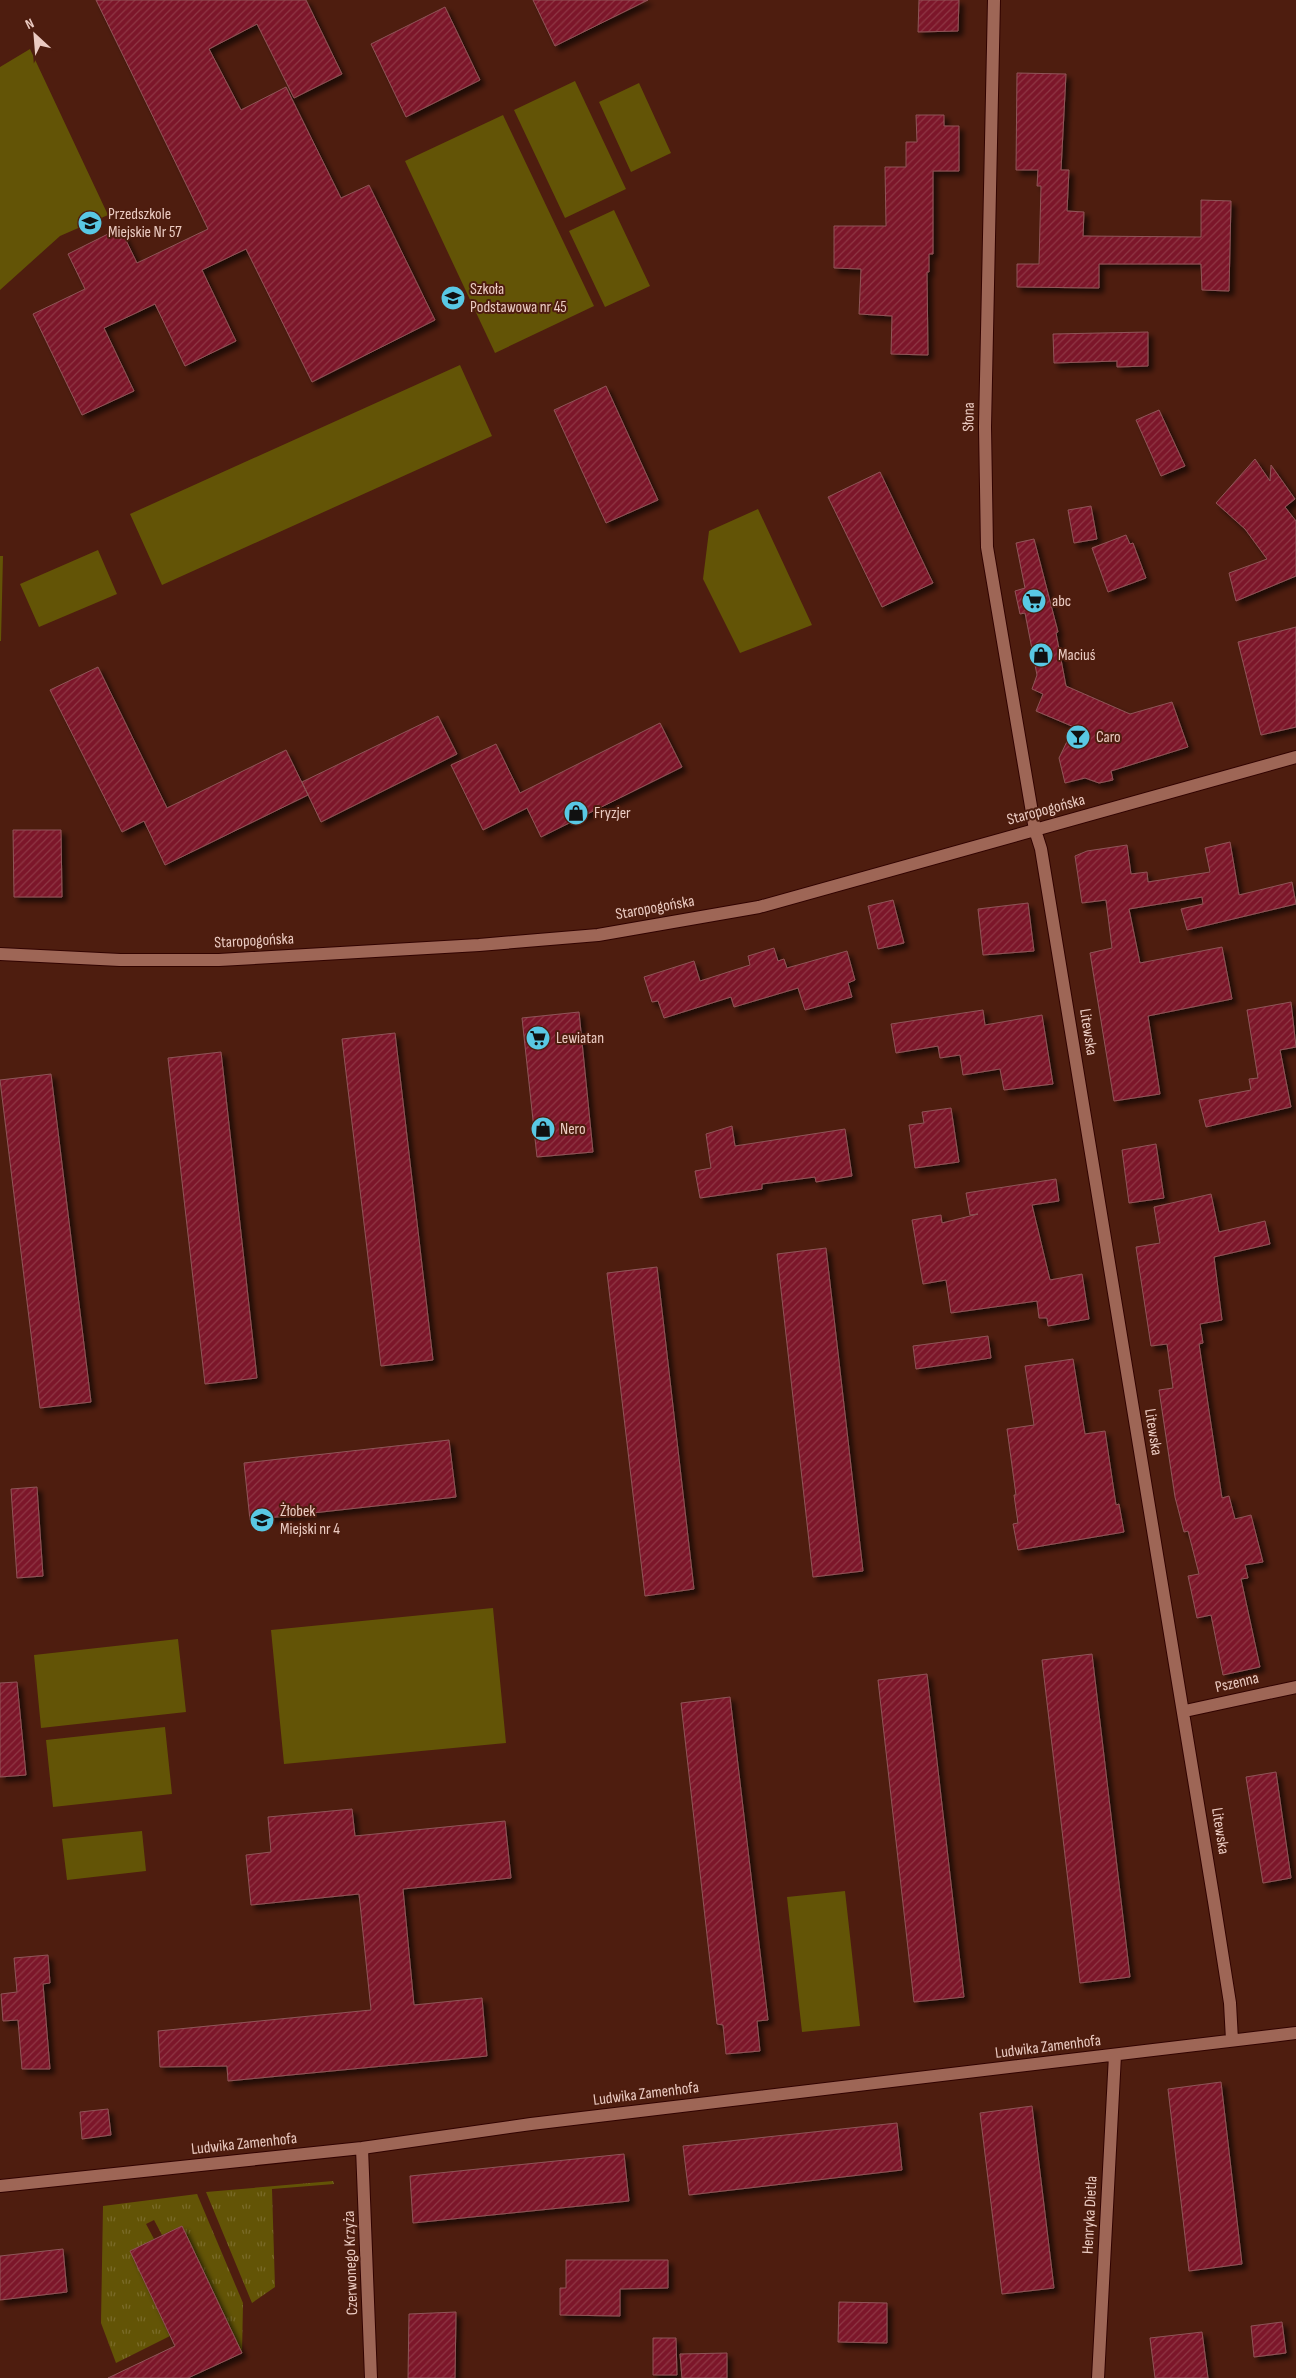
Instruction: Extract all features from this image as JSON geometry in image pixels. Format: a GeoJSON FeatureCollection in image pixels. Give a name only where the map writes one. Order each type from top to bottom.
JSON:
{"type":"FeatureCollection","features":[{"type":"Feature","properties":{"kind":"street","name":"Słona"},"geometry":{"type":"LineString","coordinates":[[994,0],[985,427],[987,537],[1035,830]]}},
{"type":"Feature","properties":{"kind":"street","name":"Staropogońska"},"geometry":{"type":"LineString","coordinates":[[0,954],[120,960],[219,960],[479,945],[598,935],[759,907],[1296,757]]}},
{"type":"Feature","properties":{"kind":"street","name":"Litewska"},"geometry":{"type":"LineString","coordinates":[[1035,830],[1041,849],[1158,1564],[1185,1711],[1230,2003],[1232,2040]]}},
{"type":"Feature","properties":{"kind":"street","name":"Pszenna"},"geometry":{"type":"LineString","coordinates":[[1185,1711],[1296,1686]]}},
{"type":"Feature","properties":{"kind":"street","name":"Ludwika Zamenhofa"},"geometry":{"type":"LineString","coordinates":[[0,2186],[362,2148],[531,2124],[1296,2033]]}},
{"type":"Feature","properties":{"kind":"street","name":"Henryka Dietla"},"geometry":{"type":"LineString","coordinates":[[1098,2378],[1116,2055]]}},
{"type":"Feature","properties":{"kind":"street","name":"Czerwonego Krzyża"},"geometry":{"type":"LineString","coordinates":[[362,2148],[371,2378]]}},
{"type":"Feature","properties":{"kind":"green space"},"geometry":{"type":"Polygon","coordinates":[[[30,49],[108,215],[60,236],[0,290],[0,67],[30,49]]]}},
{"type":"Feature","properties":{"kind":"green space"},"geometry":{"type":"Polygon","coordinates":[[[575,81],[626,189],[565,218],[514,110],[575,81]]]}},
{"type":"Feature","properties":{"kind":"green space"},"geometry":{"type":"Polygon","coordinates":[[[639,83],[671,153],[631,172],[599,102],[639,83]]]}},
{"type":"Feature","properties":{"kind":"green space"},"geometry":{"type":"Polygon","coordinates":[[[503,115],[594,306],[495,353],[405,161],[503,115]]]}},
{"type":"Feature","properties":{"kind":"green space"},"geometry":{"type":"Polygon","coordinates":[[[614,210],[650,286],[605,307],[569,231],[614,210]]]}},
{"type":"Feature","properties":{"kind":"green space"},"geometry":{"type":"Polygon","coordinates":[[[460,365],[492,436],[162,585],[130,514],[460,365]]]}},
{"type":"Feature","properties":{"kind":"green space"},"geometry":{"type":"Polygon","coordinates":[[[758,509],[812,625],[740,653],[703,579],[709,531],[758,509]]]}},
{"type":"Feature","properties":{"kind":"green space"},"geometry":{"type":"Polygon","coordinates":[[[98,550],[117,594],[39,627],[20,584],[98,550]]]}},
{"type":"Feature","properties":{"kind":"green space"},"geometry":{"type":"Polygon","coordinates":[[[0,556],[3,556],[1,641],[0,641],[0,556]]]}},
{"type":"Feature","properties":{"kind":"green space"},"geometry":{"type":"Polygon","coordinates":[[[493,1608],[506,1743],[284,1764],[271,1630],[493,1608]]]}},
{"type":"Feature","properties":{"kind":"green space"},"geometry":{"type":"Polygon","coordinates":[[[178,1639],[186,1712],[41,1728],[34,1655],[178,1639]]]}},
{"type":"Feature","properties":{"kind":"green space"},"geometry":{"type":"Polygon","coordinates":[[[165,1727],[172,1794],[53,1807],[46,1740],[165,1727]]]}},
{"type":"Feature","properties":{"kind":"green space"},"geometry":{"type":"Polygon","coordinates":[[[142,1831],[146,1871],[67,1880],[62,1839],[142,1831]]]}},
{"type":"Feature","properties":{"kind":"green space"},"geometry":{"type":"Polygon","coordinates":[[[845,1891],[860,2026],[802,2032],[787,1897],[845,1891]]]}},
{"type":"Feature","properties":{"kind":"green space"},"geometry":{"type":"Polygon","coordinates":[[[333,2181],[334,2184],[272,2189],[275,2287],[252,2303],[206,2192],[333,2181]]]}},
{"type":"Feature","properties":{"kind":"green space"},"geometry":{"type":"Polygon","coordinates":[[[197,2194],[243,2303],[242,2353],[182,2226],[162,2235],[154,2220],[146,2224],[154,2239],[130,2251],[170,2336],[116,2363],[101,2323],[103,2206],[197,2194]]]}},
{"type":"Feature","properties":{"kind":"building"},"geometry":{"type":"Polygon","coordinates":[[[96,0],[306,0],[342,74],[294,98],[257,24],[209,49],[241,110],[286,87],[341,198],[369,185],[435,320],[312,382],[246,249],[202,270],[236,341],[185,366],[155,304],[104,328],[134,391],[82,415],[33,314],[85,289],[68,254],[120,228],[137,263],[208,229],[96,0]]]}},
{"type":"Feature","properties":{"kind":"building"},"geometry":{"type":"Polygon","coordinates":[[[533,0],[648,0],[555,46],[533,0]]]}},
{"type":"Feature","properties":{"kind":"building"},"geometry":{"type":"Polygon","coordinates":[[[919,0],[959,0],[958,31],[918,32],[919,0]]]}},
{"type":"Feature","properties":{"kind":"building"},"geometry":{"type":"Polygon","coordinates":[[[445,7],[480,80],[406,117],[371,44],[445,7]]]}},
{"type":"Feature","properties":{"kind":"building"},"geometry":{"type":"Polygon","coordinates":[[[1017,73],[1066,74],[1061,170],[1069,170],[1067,211],[1084,212],[1083,236],[1201,237],[1201,200],[1231,201],[1229,291],[1202,290],[1201,264],[1099,264],[1099,288],[1017,287],[1017,264],[1039,264],[1041,186],[1037,186],[1038,170],[1016,170],[1017,73]]]}},
{"type":"Feature","properties":{"kind":"building"},"geometry":{"type":"Polygon","coordinates":[[[916,115],[944,115],[944,126],[959,126],[959,171],[933,171],[933,254],[929,254],[929,272],[927,272],[928,355],[891,354],[892,316],[859,314],[861,269],[834,268],[834,226],[886,226],[885,167],[906,167],[906,142],[917,142],[916,115]]]}},
{"type":"Feature","properties":{"kind":"building"},"geometry":{"type":"Polygon","coordinates":[[[1148,332],[1148,366],[1117,367],[1117,361],[1054,363],[1053,334],[1148,332]]]}},
{"type":"Feature","properties":{"kind":"building"},"geometry":{"type":"Polygon","coordinates":[[[606,386],[658,500],[606,523],[554,410],[606,386]]]}},
{"type":"Feature","properties":{"kind":"building"},"geometry":{"type":"Polygon","coordinates":[[[1159,410],[1185,466],[1161,476],[1136,420],[1159,410]]]}},
{"type":"Feature","properties":{"kind":"building"},"geometry":{"type":"Polygon","coordinates":[[[1255,459],[1270,481],[1271,465],[1295,499],[1285,507],[1296,521],[1296,576],[1236,601],[1229,573],[1267,559],[1245,529],[1216,503],[1255,459]]]}},
{"type":"Feature","properties":{"kind":"building"},"geometry":{"type":"Polygon","coordinates":[[[880,472],[933,583],[882,607],[828,497],[880,472]]]}},
{"type":"Feature","properties":{"kind":"building"},"geometry":{"type":"Polygon","coordinates":[[[1091,506],[1097,539],[1074,543],[1068,510],[1091,506]]]}},
{"type":"Feature","properties":{"kind":"building"},"geometry":{"type":"Polygon","coordinates":[[[1126,535],[1130,544],[1133,543],[1146,578],[1108,592],[1092,548],[1126,535]]]}},
{"type":"Feature","properties":{"kind":"building"},"geometry":{"type":"Polygon","coordinates":[[[1034,539],[1058,632],[1056,633],[1066,686],[1130,714],[1172,702],[1188,747],[1111,771],[1113,780],[1099,783],[1085,778],[1065,783],[1059,758],[1074,727],[1036,711],[1043,694],[1032,689],[1037,675],[1025,613],[1020,614],[1015,591],[1025,588],[1016,543],[1034,539]]]}},
{"type":"Feature","properties":{"kind":"building"},"geometry":{"type":"Polygon","coordinates":[[[1296,627],[1296,727],[1261,735],[1238,642],[1296,627]]]}},
{"type":"Feature","properties":{"kind":"building"},"geometry":{"type":"Polygon","coordinates":[[[98,667],[167,808],[286,750],[308,795],[165,865],[144,821],[122,832],[50,690],[98,667]]]}},
{"type":"Feature","properties":{"kind":"building"},"geometry":{"type":"Polygon","coordinates":[[[438,716],[457,754],[321,822],[302,782],[438,716]]]}},
{"type":"Feature","properties":{"kind":"building"},"geometry":{"type":"Polygon","coordinates":[[[660,723],[682,767],[541,837],[527,808],[483,830],[451,765],[496,744],[520,793],[660,723]]]}},
{"type":"Feature","properties":{"kind":"building"},"geometry":{"type":"Polygon","coordinates":[[[13,830],[61,830],[62,897],[14,897],[13,830]]]}},
{"type":"Feature","properties":{"kind":"building"},"geometry":{"type":"Polygon","coordinates":[[[1230,842],[1239,895],[1292,882],[1296,904],[1187,930],[1181,909],[1203,904],[1202,897],[1129,909],[1140,963],[1222,947],[1232,999],[1148,1016],[1160,1094],[1114,1101],[1090,953],[1112,948],[1106,900],[1082,903],[1075,856],[1087,851],[1127,845],[1131,874],[1147,872],[1148,882],[1210,872],[1205,848],[1230,842]]]}},
{"type":"Feature","properties":{"kind":"building"},"geometry":{"type":"Polygon","coordinates":[[[893,900],[904,943],[878,949],[868,906],[893,900]]]}},
{"type":"Feature","properties":{"kind":"building"},"geometry":{"type":"Polygon","coordinates":[[[1028,903],[1034,951],[983,955],[978,909],[1028,903]]]}},
{"type":"Feature","properties":{"kind":"building"},"geometry":{"type":"Polygon","coordinates":[[[774,948],[778,961],[784,959],[787,968],[847,951],[855,980],[848,983],[852,997],[805,1010],[798,988],[734,1007],[731,997],[664,1018],[658,1001],[652,1002],[644,977],[694,961],[700,981],[750,965],[748,956],[774,948]]]}},
{"type":"Feature","properties":{"kind":"building"},"geometry":{"type":"Polygon","coordinates":[[[1291,1002],[1296,1047],[1280,1050],[1291,1107],[1206,1127],[1199,1100],[1251,1090],[1249,1079],[1258,1078],[1247,1010],[1291,1002]]]}},
{"type":"Feature","properties":{"kind":"building"},"geometry":{"type":"Polygon","coordinates":[[[983,1010],[985,1025],[1042,1015],[1053,1084],[1004,1090],[1000,1069],[963,1075],[960,1055],[940,1058],[938,1046],[896,1053],[891,1024],[983,1010]]]}},
{"type":"Feature","properties":{"kind":"building"},"geometry":{"type":"Polygon","coordinates":[[[579,1012],[593,1152],[537,1157],[522,1018],[579,1012]]]}},
{"type":"Feature","properties":{"kind":"building"},"geometry":{"type":"Polygon","coordinates":[[[395,1033],[433,1360],[381,1366],[342,1039],[395,1033]]]}},
{"type":"Feature","properties":{"kind":"building"},"geometry":{"type":"Polygon","coordinates":[[[221,1052],[257,1378],[205,1384],[168,1058],[221,1052]]]}},
{"type":"Feature","properties":{"kind":"building"},"geometry":{"type":"Polygon","coordinates":[[[51,1074],[91,1402],[40,1408],[0,1080],[51,1074]]]}},
{"type":"Feature","properties":{"kind":"building"},"geometry":{"type":"Polygon","coordinates":[[[951,1108],[959,1162],[915,1168],[909,1125],[924,1123],[922,1112],[951,1108]]]}},
{"type":"Feature","properties":{"kind":"building"},"geometry":{"type":"Polygon","coordinates":[[[732,1126],[735,1146],[845,1129],[852,1176],[816,1182],[815,1177],[762,1184],[762,1189],[700,1198],[695,1171],[711,1168],[706,1134],[732,1126]]]}},
{"type":"Feature","properties":{"kind":"building"},"geometry":{"type":"Polygon","coordinates":[[[1156,1144],[1164,1198],[1129,1203],[1122,1150],[1156,1144]]]}},
{"type":"Feature","properties":{"kind":"building"},"geometry":{"type":"Polygon","coordinates":[[[1056,1179],[1059,1201],[1032,1205],[1050,1280],[1082,1274],[1089,1319],[1048,1326],[1047,1318],[1039,1318],[1037,1301],[951,1313],[946,1280],[923,1284],[912,1220],[941,1215],[942,1223],[978,1214],[970,1215],[966,1193],[1056,1179]]]}},
{"type":"Feature","properties":{"kind":"building"},"geometry":{"type":"Polygon","coordinates":[[[1211,1194],[1219,1232],[1265,1221],[1270,1244],[1214,1257],[1222,1320],[1200,1324],[1203,1343],[1199,1344],[1222,1498],[1229,1496],[1235,1519],[1251,1515],[1263,1562],[1245,1565],[1248,1578],[1241,1579],[1260,1667],[1223,1675],[1211,1615],[1197,1618],[1188,1576],[1199,1574],[1188,1531],[1184,1532],[1175,1497],[1159,1390],[1173,1388],[1167,1344],[1151,1346],[1136,1247],[1160,1243],[1154,1207],[1211,1194]]]}},
{"type":"Feature","properties":{"kind":"building"},"geometry":{"type":"Polygon","coordinates":[[[826,1248],[863,1571],[813,1577],[777,1254],[826,1248]]]}},
{"type":"Feature","properties":{"kind":"building"},"geometry":{"type":"Polygon","coordinates":[[[657,1267],[694,1589],[645,1596],[607,1273],[657,1267]]]}},
{"type":"Feature","properties":{"kind":"building"},"geometry":{"type":"Polygon","coordinates":[[[988,1336],[991,1358],[916,1369],[913,1346],[988,1336]]]}},
{"type":"Feature","properties":{"kind":"building"},"geometry":{"type":"Polygon","coordinates":[[[1073,1359],[1085,1434],[1105,1431],[1116,1505],[1119,1504],[1124,1532],[1018,1550],[1013,1524],[1018,1523],[1014,1495],[1016,1495],[1007,1429],[1034,1425],[1025,1366],[1073,1359]]]}},
{"type":"Feature","properties":{"kind":"building"},"geometry":{"type":"Polygon","coordinates":[[[449,1440],[456,1497],[250,1520],[244,1463],[449,1440]]]}},
{"type":"Feature","properties":{"kind":"building"},"geometry":{"type":"Polygon","coordinates":[[[37,1487],[43,1576],[17,1578],[11,1489],[37,1487]]]}},
{"type":"Feature","properties":{"kind":"building"},"geometry":{"type":"Polygon","coordinates":[[[1092,1654],[1130,1977],[1080,1983],[1042,1660],[1092,1654]]]}},
{"type":"Feature","properties":{"kind":"building"},"geometry":{"type":"Polygon","coordinates":[[[927,1674],[964,1997],[914,2002],[878,1680],[927,1674]]]}},
{"type":"Feature","properties":{"kind":"building"},"geometry":{"type":"Polygon","coordinates":[[[17,1682],[26,1775],[0,1777],[0,1683],[17,1682]]]}},
{"type":"Feature","properties":{"kind":"building"},"geometry":{"type":"Polygon","coordinates":[[[730,1697],[768,2020],[757,2021],[760,2051],[726,2054],[723,2025],[717,2024],[681,1703],[730,1697]]]}},
{"type":"Feature","properties":{"kind":"building"},"geometry":{"type":"Polygon","coordinates":[[[1276,1772],[1291,1878],[1263,1883],[1246,1777],[1276,1772]]]}},
{"type":"Feature","properties":{"kind":"building"},"geometry":{"type":"Polygon","coordinates":[[[352,1809],[355,1836],[505,1821],[511,1878],[403,1889],[414,2005],[482,1998],[487,2056],[228,2081],[227,2066],[160,2067],[158,2031],[371,2010],[359,1894],[251,1905],[246,1855],[271,1852],[268,1817],[352,1809]]]}},
{"type":"Feature","properties":{"kind":"building"},"geometry":{"type":"Polygon","coordinates":[[[48,1955],[50,1983],[43,1984],[50,2069],[22,2069],[18,2020],[3,2021],[1,1994],[17,1992],[14,1958],[48,1955]]]}},
{"type":"Feature","properties":{"kind":"building"},"geometry":{"type":"Polygon","coordinates":[[[1221,2082],[1242,2264],[1189,2271],[1168,2089],[1221,2082]]]}},
{"type":"Feature","properties":{"kind":"building"},"geometry":{"type":"Polygon","coordinates":[[[1032,2106],[1054,2288],[1002,2294],[980,2113],[1032,2106]]]}},
{"type":"Feature","properties":{"kind":"building"},"geometry":{"type":"Polygon","coordinates":[[[108,2109],[111,2135],[82,2139],[80,2112],[108,2109]]]}},
{"type":"Feature","properties":{"kind":"building"},"geometry":{"type":"Polygon","coordinates":[[[897,2123],[902,2170],[689,2195],[683,2146],[897,2123]]]}},
{"type":"Feature","properties":{"kind":"building"},"geometry":{"type":"Polygon","coordinates":[[[624,2154],[629,2201],[413,2223],[410,2176],[624,2154]]]}},
{"type":"Feature","properties":{"kind":"building"},"geometry":{"type":"Polygon","coordinates":[[[182,2226],[242,2353],[188,2378],[108,2378],[175,2346],[130,2251],[182,2226]]]}},
{"type":"Feature","properties":{"kind":"building"},"geometry":{"type":"Polygon","coordinates":[[[63,2249],[67,2292],[0,2300],[0,2256],[63,2249]]]}},
{"type":"Feature","properties":{"kind":"building"},"geometry":{"type":"Polygon","coordinates":[[[566,2260],[668,2260],[668,2288],[620,2289],[620,2316],[560,2315],[560,2288],[566,2288],[566,2260]]]}},
{"type":"Feature","properties":{"kind":"building"},"geometry":{"type":"Polygon","coordinates":[[[839,2302],[887,2303],[887,2343],[838,2342],[839,2302]]]}},
{"type":"Feature","properties":{"kind":"building"},"geometry":{"type":"Polygon","coordinates":[[[456,2312],[455,2378],[408,2378],[409,2314],[456,2312]]]}},
{"type":"Feature","properties":{"kind":"building"},"geometry":{"type":"Polygon","coordinates":[[[1282,2322],[1286,2353],[1254,2357],[1251,2326],[1282,2322]]]}},
{"type":"Feature","properties":{"kind":"building"},"geometry":{"type":"Polygon","coordinates":[[[1202,2332],[1208,2378],[1155,2378],[1150,2338],[1202,2332]]]}},
{"type":"Feature","properties":{"kind":"building"},"geometry":{"type":"Polygon","coordinates":[[[653,2338],[676,2338],[677,2375],[653,2375],[653,2338]]]}},
{"type":"Feature","properties":{"kind":"building"},"geometry":{"type":"Polygon","coordinates":[[[727,2353],[727,2378],[682,2378],[680,2354],[727,2353]]]}},
{"type":"Feature","properties":{"kind":"place","name":"Przedszkole Miejskie Nr 57"},"geometry":{"type":"Point","coordinates":[90,223]}},
{"type":"Feature","properties":{"kind":"place","name":"Szkoła Podstawowa nr 45"},"geometry":{"type":"Point","coordinates":[453,298]}},
{"type":"Feature","properties":{"kind":"place","name":"abc"},"geometry":{"type":"Point","coordinates":[1034,601]}},
{"type":"Feature","properties":{"kind":"place","name":"Maciuś"},"geometry":{"type":"Point","coordinates":[1041,655]}},
{"type":"Feature","properties":{"kind":"place","name":"Caro"},"geometry":{"type":"Point","coordinates":[1078,737]}},
{"type":"Feature","properties":{"kind":"place","name":"Fryzjer"},"geometry":{"type":"Point","coordinates":[576,813]}},
{"type":"Feature","properties":{"kind":"place","name":"Lewiatan"},"geometry":{"type":"Point","coordinates":[538,1038]}},
{"type":"Feature","properties":{"kind":"place","name":"Nero"},"geometry":{"type":"Point","coordinates":[543,1129]}},
{"type":"Feature","properties":{"kind":"place","name":"Żłobek Miejski nr 4"},"geometry":{"type":"Point","coordinates":[262,1520]}}]}
